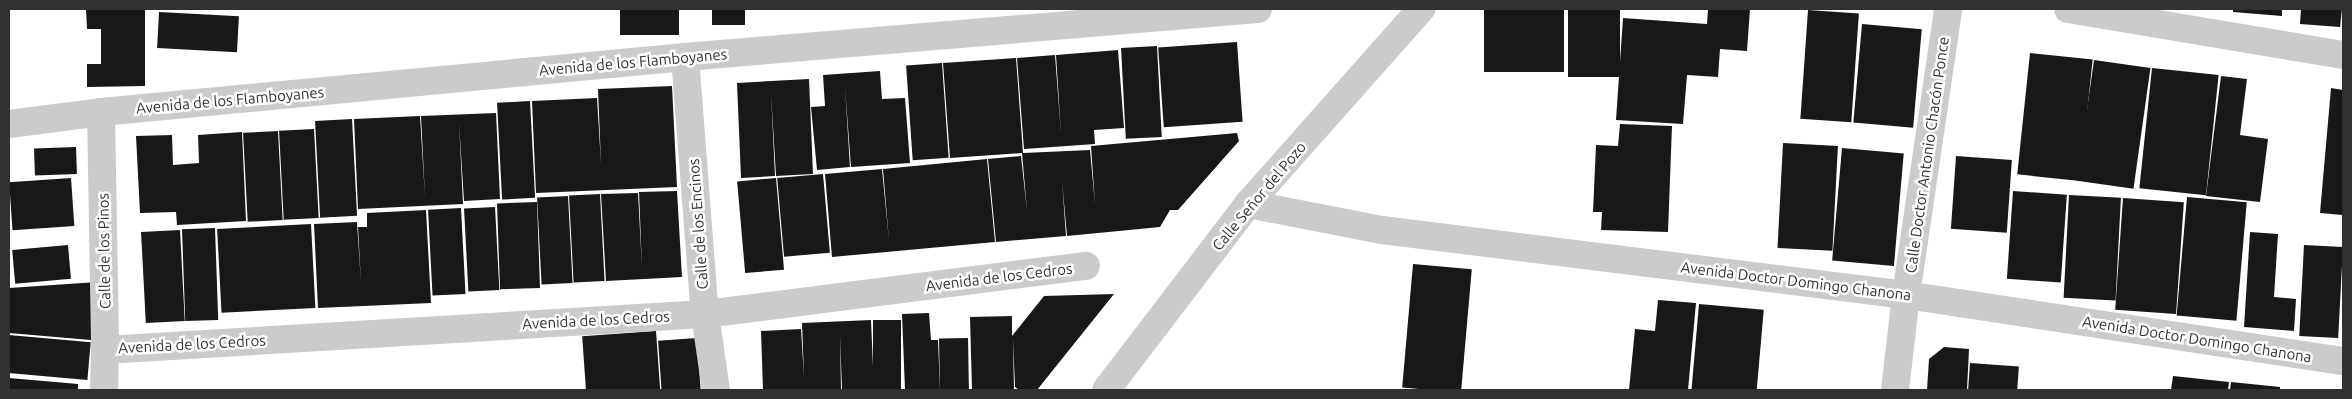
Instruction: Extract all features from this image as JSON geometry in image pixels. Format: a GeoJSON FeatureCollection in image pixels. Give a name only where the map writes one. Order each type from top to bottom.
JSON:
{"type":"FeatureCollection","features":[{"type":"Feature","properties":{"kind":"street","name":"Avenida de los Flamboyanes"},"geometry":{"type":"LineString","coordinates":[[9,124],[101,112],[685,57],[1258,9]]}},
{"type":"Feature","properties":{"kind":"street","name":"Calle Señor del Pozo"},"geometry":{"type":"LineString","coordinates":[[1106,390],[1248,204],[1421,9]]}},
{"type":"Feature","properties":{"kind":"street","name":"Calle Doctor Antonio Chacón Ponce"},"geometry":{"type":"LineString","coordinates":[[1895,390],[1906,295],[1948,9]]}},
{"type":"Feature","properties":{"kind":"street"},"geometry":{"type":"LineString","coordinates":[[2068,9],[2343,55]]}},
{"type":"Feature","properties":{"kind":"street","name":"Calle de los Encinos"},"geometry":{"type":"LineString","coordinates":[[685,57],[705,314],[716,390]]}},
{"type":"Feature","properties":{"kind":"street","name":"Calle de los Pinos"},"geometry":{"type":"LineString","coordinates":[[101,112],[104,390]]}},
{"type":"Feature","properties":{"kind":"street","name":"Avenida Doctor Domingo Chanona"},"geometry":{"type":"LineString","coordinates":[[1248,204],[1382,230],[1906,295],[2343,361]]}},
{"type":"Feature","properties":{"kind":"street","name":"Avenida de los Cedros"},"geometry":{"type":"LineString","coordinates":[[105,350],[705,314],[1086,266]]}},
{"type":"Feature","properties":{"kind":"building"},"geometry":{"type":"Polygon","coordinates":[[[86,9],[145,9],[145,86],[87,87],[87,64],[101,64],[101,29],[87,29],[86,9]]]}},
{"type":"Feature","properties":{"kind":"building"},"geometry":{"type":"Polygon","coordinates":[[[620,9],[679,9],[679,35],[620,35],[620,9]]]}},
{"type":"Feature","properties":{"kind":"building"},"geometry":{"type":"Polygon","coordinates":[[[712,9],[745,9],[745,25],[712,25],[712,9]]]}},
{"type":"Feature","properties":{"kind":"building"},"geometry":{"type":"Polygon","coordinates":[[[1484,9],[1564,9],[1564,72],[1484,72],[1484,9]]]}},
{"type":"Feature","properties":{"kind":"building"},"geometry":{"type":"Polygon","coordinates":[[[1568,9],[1620,9],[1620,77],[1568,77],[1568,9]]]}},
{"type":"Feature","properties":{"kind":"building"},"geometry":{"type":"Polygon","coordinates":[[[1708,9],[1750,9],[1747,51],[1720,49],[1718,77],[1687,75],[1683,124],[1616,120],[1623,18],[1707,24],[1708,9]]]}},
{"type":"Feature","properties":{"kind":"building"},"geometry":{"type":"Polygon","coordinates":[[[2233,9],[2282,9],[2282,16],[2233,12],[2233,9]]]}},
{"type":"Feature","properties":{"kind":"building"},"geometry":{"type":"Polygon","coordinates":[[[2301,9],[2342,9],[2340,27],[2300,24],[2301,9]]]}},
{"type":"Feature","properties":{"kind":"building"},"geometry":{"type":"Polygon","coordinates":[[[1808,10],[1859,14],[1851,122],[1800,119],[1808,10]]]}},
{"type":"Feature","properties":{"kind":"building"},"geometry":{"type":"Polygon","coordinates":[[[159,12],[239,16],[237,52],[157,48],[159,12]]]}},
{"type":"Feature","properties":{"kind":"building"},"geometry":{"type":"Polygon","coordinates":[[[1862,24],[1922,29],[1913,128],[1853,123],[1862,24]]]}},
{"type":"Feature","properties":{"kind":"building"},"geometry":{"type":"Polygon","coordinates":[[[1237,42],[1243,122],[1164,127],[1158,48],[1237,42]]]}},
{"type":"Feature","properties":{"kind":"building"},"geometry":{"type":"Polygon","coordinates":[[[1157,46],[1162,137],[1126,139],[1121,48],[1157,46]]]}},
{"type":"Feature","properties":{"kind":"building"},"geometry":{"type":"Polygon","coordinates":[[[1118,50],[1124,128],[1094,130],[1095,144],[1024,149],[1017,58],[1055,55],[1061,134],[1056,55],[1118,50]]]}},
{"type":"Feature","properties":{"kind":"building"},"geometry":{"type":"Polygon","coordinates":[[[2030,53],[2093,60],[2080,181],[2017,174],[2030,53]]]}},
{"type":"Feature","properties":{"kind":"building"},"geometry":{"type":"Polygon","coordinates":[[[1016,58],[1023,153],[1090,150],[1095,204],[1091,146],[1237,133],[1239,141],[1178,210],[1170,210],[1160,227],[1067,236],[1062,181],[1066,236],[996,242],[988,159],[1021,156],[1027,211],[1022,153],[950,158],[943,63],[1016,58]]]}},
{"type":"Feature","properties":{"kind":"building"},"geometry":{"type":"Polygon","coordinates":[[[2094,60],[2150,68],[2133,189],[2077,181],[2094,60]]]}},
{"type":"Feature","properties":{"kind":"building"},"geometry":{"type":"Polygon","coordinates":[[[942,63],[949,158],[913,160],[906,66],[942,63]]]}},
{"type":"Feature","properties":{"kind":"building"},"geometry":{"type":"Polygon","coordinates":[[[2152,68],[2219,75],[2206,195],[2139,188],[2152,68]]]}},
{"type":"Feature","properties":{"kind":"building"},"geometry":{"type":"Polygon","coordinates":[[[880,71],[882,99],[905,98],[910,163],[851,167],[845,87],[850,167],[817,170],[811,107],[825,106],[823,75],[880,71]]]}},
{"type":"Feature","properties":{"kind":"building"},"geometry":{"type":"Polygon","coordinates":[[[2221,76],[2247,79],[2240,135],[2268,139],[2260,202],[2206,196],[2221,76]]]}},
{"type":"Feature","properties":{"kind":"building"},"geometry":{"type":"Polygon","coordinates":[[[809,79],[813,174],[776,176],[771,93],[775,176],[741,178],[737,83],[809,79]]]}},
{"type":"Feature","properties":{"kind":"building"},"geometry":{"type":"Polygon","coordinates":[[[672,86],[677,187],[536,193],[532,101],[597,98],[601,164],[598,89],[672,86]]]}},
{"type":"Feature","properties":{"kind":"building"},"geometry":{"type":"Polygon","coordinates":[[[2331,88],[2343,90],[2343,215],[2320,213],[2331,88]]]}},
{"type":"Feature","properties":{"kind":"building"},"geometry":{"type":"Polygon","coordinates":[[[530,101],[535,198],[502,200],[497,103],[530,101]]]}},
{"type":"Feature","properties":{"kind":"building"},"geometry":{"type":"Polygon","coordinates":[[[496,113],[500,199],[464,201],[459,123],[463,204],[358,209],[354,119],[420,116],[425,197],[421,116],[496,113]]]}},
{"type":"Feature","properties":{"kind":"building"},"geometry":{"type":"Polygon","coordinates":[[[352,119],[357,216],[320,218],[315,121],[352,119]]]}},
{"type":"Feature","properties":{"kind":"building"},"geometry":{"type":"Polygon","coordinates":[[[1620,124],[1672,126],[1668,232],[1601,230],[1602,212],[1593,212],[1596,145],[1618,146],[1620,124]]]}},
{"type":"Feature","properties":{"kind":"building"},"geometry":{"type":"Polygon","coordinates":[[[314,129],[319,218],[284,220],[279,131],[314,129]]]}},
{"type":"Feature","properties":{"kind":"building"},"geometry":{"type":"Polygon","coordinates":[[[278,131],[283,220],[248,222],[243,133],[278,131]]]}},
{"type":"Feature","properties":{"kind":"building"},"geometry":{"type":"Polygon","coordinates":[[[242,132],[246,221],[177,225],[176,212],[140,213],[136,136],[172,135],[173,165],[199,163],[198,135],[242,132]]]}},
{"type":"Feature","properties":{"kind":"building"},"geometry":{"type":"Polygon","coordinates":[[[1783,143],[1838,146],[1832,251],[1778,248],[1783,143]]]}},
{"type":"Feature","properties":{"kind":"building"},"geometry":{"type":"Polygon","coordinates":[[[76,147],[77,174],[35,175],[34,148],[76,147]]]}},
{"type":"Feature","properties":{"kind":"building"},"geometry":{"type":"Polygon","coordinates":[[[1842,148],[1904,153],[1894,266],[1832,261],[1842,148]]]}},
{"type":"Feature","properties":{"kind":"building"},"geometry":{"type":"Polygon","coordinates":[[[1956,156],[2012,160],[2007,233],[1951,229],[1956,156]]]}},
{"type":"Feature","properties":{"kind":"building"},"geometry":{"type":"Polygon","coordinates":[[[987,159],[995,242],[832,257],[825,174],[882,169],[889,241],[883,169],[987,159]]]}},
{"type":"Feature","properties":{"kind":"building"},"geometry":{"type":"Polygon","coordinates":[[[823,174],[830,253],[784,257],[777,178],[823,174]]]}},
{"type":"Feature","properties":{"kind":"building"},"geometry":{"type":"Polygon","coordinates":[[[71,178],[74,226],[12,230],[9,182],[71,178]]]}},
{"type":"Feature","properties":{"kind":"building"},"geometry":{"type":"Polygon","coordinates":[[[776,178],[784,270],[745,273],[737,181],[776,178]]]}},
{"type":"Feature","properties":{"kind":"building"},"geometry":{"type":"Polygon","coordinates":[[[677,191],[682,277],[606,281],[601,194],[638,193],[642,268],[639,192],[677,191]]]}},
{"type":"Feature","properties":{"kind":"building"},"geometry":{"type":"Polygon","coordinates":[[[2013,191],[2067,195],[2061,283],[2007,279],[2013,191]]]}},
{"type":"Feature","properties":{"kind":"building"},"geometry":{"type":"Polygon","coordinates":[[[600,194],[605,281],[574,283],[569,196],[600,194]]]}},
{"type":"Feature","properties":{"kind":"building"},"geometry":{"type":"Polygon","coordinates":[[[2069,195],[2121,198],[2116,301],[2064,298],[2069,195]]]}},
{"type":"Feature","properties":{"kind":"building"},"geometry":{"type":"Polygon","coordinates":[[[568,196],[573,283],[542,285],[537,198],[568,196]]]}},
{"type":"Feature","properties":{"kind":"building"},"geometry":{"type":"Polygon","coordinates":[[[2187,197],[2247,202],[2236,321],[2177,316],[2187,197]]]}},
{"type":"Feature","properties":{"kind":"building"},"geometry":{"type":"Polygon","coordinates":[[[2123,198],[2184,202],[2176,314],[2115,310],[2123,198]]]}},
{"type":"Feature","properties":{"kind":"building"},"geometry":{"type":"Polygon","coordinates":[[[537,202],[540,288],[500,289],[497,203],[537,202]]]}},
{"type":"Feature","properties":{"kind":"building"},"geometry":{"type":"Polygon","coordinates":[[[495,207],[499,290],[468,292],[464,209],[495,207]]]}},
{"type":"Feature","properties":{"kind":"building"},"geometry":{"type":"Polygon","coordinates":[[[461,208],[466,294],[433,296],[428,210],[461,208]]]}},
{"type":"Feature","properties":{"kind":"building"},"geometry":{"type":"Polygon","coordinates":[[[426,210],[431,303],[318,308],[314,224],[357,222],[361,283],[358,227],[367,227],[367,213],[426,210]]]}},
{"type":"Feature","properties":{"kind":"building"},"geometry":{"type":"Polygon","coordinates":[[[311,224],[315,308],[222,313],[217,229],[311,224]]]}},
{"type":"Feature","properties":{"kind":"building"},"geometry":{"type":"Polygon","coordinates":[[[215,228],[218,320],[185,321],[182,229],[215,228]]]}},
{"type":"Feature","properties":{"kind":"building"},"geometry":{"type":"Polygon","coordinates":[[[180,230],[185,321],[146,323],[141,232],[180,230]]]}},
{"type":"Feature","properties":{"kind":"building"},"geometry":{"type":"Polygon","coordinates":[[[2250,232],[2278,234],[2274,297],[2296,299],[2294,331],[2244,327],[2250,232]]]}},
{"type":"Feature","properties":{"kind":"building"},"geometry":{"type":"Polygon","coordinates":[[[68,245],[71,279],[15,284],[12,250],[68,245]]]}},
{"type":"Feature","properties":{"kind":"building"},"geometry":{"type":"Polygon","coordinates":[[[2304,245],[2343,247],[2338,338],[2299,336],[2304,245]]]}},
{"type":"Feature","properties":{"kind":"building"},"geometry":{"type":"Polygon","coordinates":[[[1413,264],[1472,269],[1461,390],[1402,388],[1413,264]]]}},
{"type":"Feature","properties":{"kind":"building"},"geometry":{"type":"Polygon","coordinates":[[[97,282],[91,340],[9,333],[9,288],[97,282]]]}},
{"type":"Feature","properties":{"kind":"building"},"geometry":{"type":"Polygon","coordinates":[[[1114,294],[1037,390],[1019,390],[1015,387],[1013,338],[1014,390],[972,390],[970,317],[1012,316],[1012,336],[1044,296],[1114,294]]]}},
{"type":"Feature","properties":{"kind":"building"},"geometry":{"type":"Polygon","coordinates":[[[1658,300],[1696,303],[1688,390],[1629,390],[1635,329],[1655,331],[1658,300]]]}},
{"type":"Feature","properties":{"kind":"building"},"geometry":{"type":"Polygon","coordinates":[[[1699,304],[1764,310],[1757,390],[1692,390],[1699,304]]]}},
{"type":"Feature","properties":{"kind":"building"},"geometry":{"type":"Polygon","coordinates":[[[929,313],[931,340],[938,340],[940,390],[905,390],[902,314],[929,313]]]}},
{"type":"Feature","properties":{"kind":"building"},"geometry":{"type":"Polygon","coordinates":[[[871,320],[874,390],[842,390],[840,335],[841,390],[763,390],[761,331],[801,329],[804,377],[802,323],[871,320]]]}},
{"type":"Feature","properties":{"kind":"building"},"geometry":{"type":"Polygon","coordinates":[[[873,320],[901,320],[901,390],[873,390],[873,320]]]}},
{"type":"Feature","properties":{"kind":"building"},"geometry":{"type":"Polygon","coordinates":[[[656,331],[660,390],[586,390],[582,336],[656,331]]]}},
{"type":"Feature","properties":{"kind":"building"},"geometry":{"type":"Polygon","coordinates":[[[9,335],[91,342],[87,380],[9,373],[9,335]]]}},
{"type":"Feature","properties":{"kind":"building"},"geometry":{"type":"Polygon","coordinates":[[[697,338],[701,390],[662,390],[658,341],[697,338]]]}},
{"type":"Feature","properties":{"kind":"building"},"geometry":{"type":"Polygon","coordinates":[[[968,338],[969,390],[940,390],[939,339],[968,338]]]}},
{"type":"Feature","properties":{"kind":"building"},"geometry":{"type":"Polygon","coordinates":[[[1944,347],[1969,349],[1967,390],[1927,390],[1929,359],[1944,347]]]}},
{"type":"Feature","properties":{"kind":"building"},"geometry":{"type":"Polygon","coordinates":[[[1970,363],[2019,366],[2017,390],[1968,390],[1970,363]]]}},
{"type":"Feature","properties":{"kind":"building"},"geometry":{"type":"Polygon","coordinates":[[[2173,376],[2229,382],[2228,390],[2171,390],[2173,376]]]}},
{"type":"Feature","properties":{"kind":"building"},"geometry":{"type":"Polygon","coordinates":[[[9,378],[78,384],[78,390],[9,390],[9,378]]]}},
{"type":"Feature","properties":{"kind":"building"},"geometry":{"type":"Polygon","coordinates":[[[2231,382],[2280,387],[2280,390],[2230,390],[2231,382]]]}}]}
